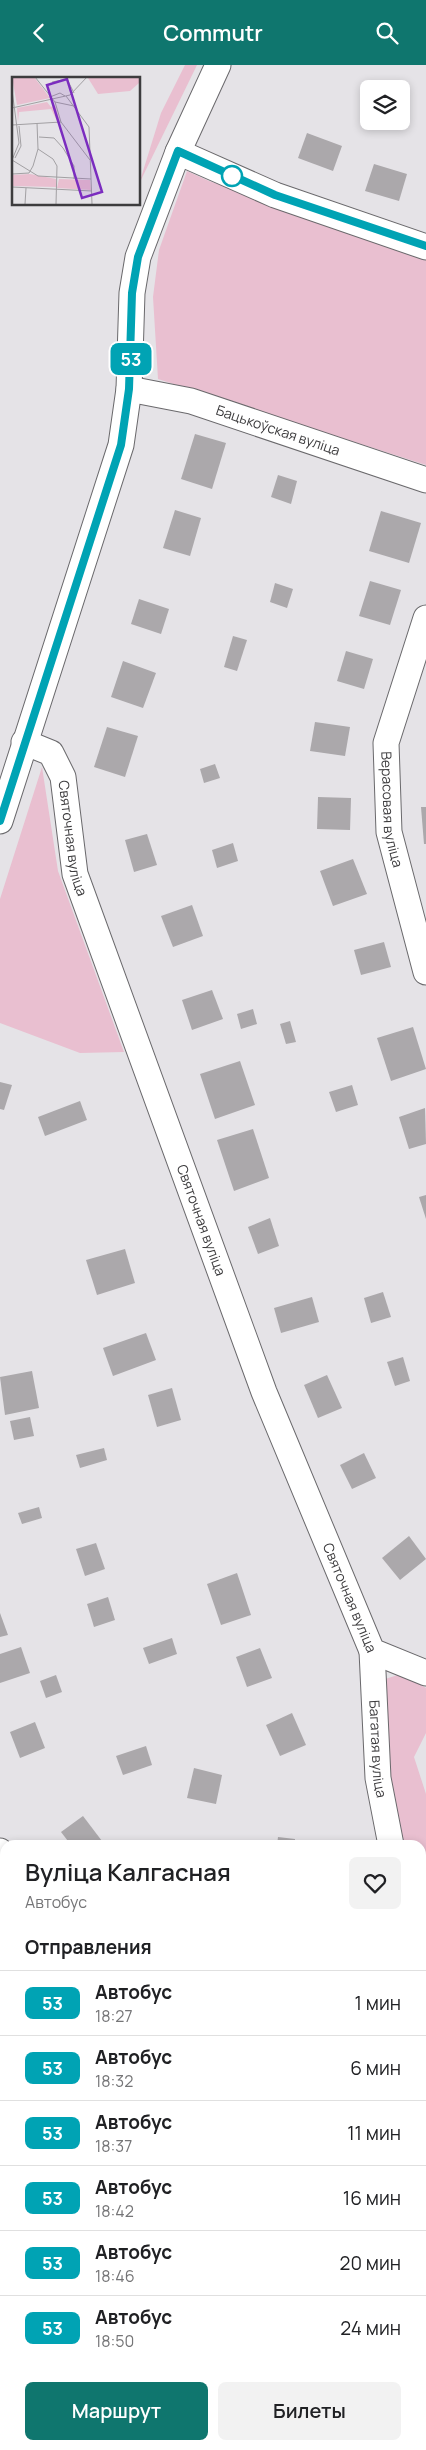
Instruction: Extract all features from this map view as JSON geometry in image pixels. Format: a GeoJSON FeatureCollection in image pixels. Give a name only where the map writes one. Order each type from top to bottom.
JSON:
{"type":"FeatureCollection","features":[{"type":"Feature","properties":{"kind":"street"},"geometry":{"type":"LineString","coordinates":[[0,821],[121,445],[129,389],[132,293],[138,257],[178,151],[218,65]]}},
{"type":"Feature","properties":{"kind":"street"},"geometry":{"type":"LineString","coordinates":[[178,151],[275,195],[426,247]]}},
{"type":"Feature","properties":{"kind":"street","name":"Бацькоўская вуліца"},"geometry":{"type":"LineString","coordinates":[[129,389],[191,401],[426,480]]}},
{"type":"Feature","properties":{"kind":"street","name":"Верасовая вуліца"},"geometry":{"type":"LineString","coordinates":[[426,618],[386,743],[389,832],[426,971]]}},
{"type":"Feature","properties":{"kind":"street","name":"Святочная вуліца"},"geometry":{"type":"LineString","coordinates":[[24,742],[51,753],[63,777],[75,875],[264,1393],[372,1651],[426,1673]]}},
{"type":"Feature","properties":{"kind":"street","name":"Багатая вуліца"},"geometry":{"type":"LineString","coordinates":[[372,1651],[378,1778],[390,1840]]}},
{"type":"Feature","properties":{"kind":"shaded area"},"geometry":{"type":"Polygon","coordinates":[[[185,65],[197,65],[140,182],[140,181],[161,113],[185,65]]]}},
{"type":"Feature","properties":{"kind":"shaded area"},"geometry":{"type":"Polygon","coordinates":[[[187,171],[209,181],[426,256],[426,465],[158,379],[153,297],[159,250],[187,171]]]}},
{"type":"Feature","properties":{"kind":"shaded area"},"geometry":{"type":"Polygon","coordinates":[[[42,767],[58,871],[124,1052],[80,1053],[0,1023],[0,899],[42,767]]]}},
{"type":"Feature","properties":{"kind":"shaded area"},"geometry":{"type":"Polygon","coordinates":[[[401,1674],[426,1688],[426,1733],[414,1757],[426,1794],[426,1840],[398,1840],[385,1765],[382,1680],[401,1674]]]}},
{"type":"Feature","properties":{"kind":"building"},"geometry":{"type":"Polygon","coordinates":[[[307,133],[342,146],[333,171],[298,158],[307,133]]]}},
{"type":"Feature","properties":{"kind":"building"},"geometry":{"type":"Polygon","coordinates":[[[374,164],[407,174],[399,201],[365,191],[374,164]]]}},
{"type":"Feature","properties":{"kind":"building"},"geometry":{"type":"Polygon","coordinates":[[[195,434],[226,443],[212,489],[181,479],[195,434]]]}},
{"type":"Feature","properties":{"kind":"building"},"geometry":{"type":"Polygon","coordinates":[[[278,475],[297,481],[291,504],[271,497],[278,475]]]}},
{"type":"Feature","properties":{"kind":"building"},"geometry":{"type":"Polygon","coordinates":[[[175,510],[201,518],[190,556],[163,548],[175,510]]]}},
{"type":"Feature","properties":{"kind":"building"},"geometry":{"type":"Polygon","coordinates":[[[381,511],[421,523],[409,563],[369,551],[381,511]]]}},
{"type":"Feature","properties":{"kind":"building"},"geometry":{"type":"Polygon","coordinates":[[[370,581],[401,590],[390,625],[359,616],[370,581]]]}},
{"type":"Feature","properties":{"kind":"building"},"geometry":{"type":"Polygon","coordinates":[[[275,583],[293,589],[287,608],[270,602],[275,583]]]}},
{"type":"Feature","properties":{"kind":"building"},"geometry":{"type":"Polygon","coordinates":[[[139,599],[169,609],[161,634],[131,624],[139,599]]]}},
{"type":"Feature","properties":{"kind":"building"},"geometry":{"type":"Polygon","coordinates":[[[233,636],[247,640],[237,671],[224,667],[233,636]]]}},
{"type":"Feature","properties":{"kind":"building"},"geometry":{"type":"Polygon","coordinates":[[[346,651],[373,659],[364,689],[337,681],[346,651]]]}},
{"type":"Feature","properties":{"kind":"building"},"geometry":{"type":"Polygon","coordinates":[[[123,661],[156,673],[143,708],[111,697],[123,661]]]}},
{"type":"Feature","properties":{"kind":"building"},"geometry":{"type":"Polygon","coordinates":[[[315,722],[350,727],[345,756],[310,751],[315,722]]]}},
{"type":"Feature","properties":{"kind":"building"},"geometry":{"type":"Polygon","coordinates":[[[107,727],[138,736],[125,777],[94,767],[107,727]]]}},
{"type":"Feature","properties":{"kind":"building"},"geometry":{"type":"Polygon","coordinates":[[[215,764],[220,778],[204,783],[200,769],[215,764]]]}},
{"type":"Feature","properties":{"kind":"building"},"geometry":{"type":"Polygon","coordinates":[[[318,797],[351,798],[350,830],[317,829],[318,797]]]}},
{"type":"Feature","properties":{"kind":"building"},"geometry":{"type":"Polygon","coordinates":[[[421,807],[426,807],[426,844],[424,844],[421,807]]]}},
{"type":"Feature","properties":{"kind":"building"},"geometry":{"type":"Polygon","coordinates":[[[147,834],[157,865],[134,872],[125,840],[147,834]]]}},
{"type":"Feature","properties":{"kind":"building"},"geometry":{"type":"Polygon","coordinates":[[[233,843],[238,861],[217,868],[212,850],[233,843]]]}},
{"type":"Feature","properties":{"kind":"building"},"geometry":{"type":"Polygon","coordinates":[[[353,859],[367,894],[333,906],[320,871],[353,859]]]}},
{"type":"Feature","properties":{"kind":"building"},"geometry":{"type":"Polygon","coordinates":[[[192,905],[203,936],[173,947],[161,916],[192,905]]]}},
{"type":"Feature","properties":{"kind":"building"},"geometry":{"type":"Polygon","coordinates":[[[384,942],[391,967],[361,975],[354,950],[384,942]]]}},
{"type":"Feature","properties":{"kind":"building"},"geometry":{"type":"Polygon","coordinates":[[[212,990],[223,1019],[192,1030],[182,1000],[212,990]]]}},
{"type":"Feature","properties":{"kind":"building"},"geometry":{"type":"Polygon","coordinates":[[[253,1009],[257,1024],[241,1029],[237,1014],[253,1009]]]}},
{"type":"Feature","properties":{"kind":"building"},"geometry":{"type":"Polygon","coordinates":[[[290,1021],[296,1042],[286,1044],[280,1024],[290,1021]]]}},
{"type":"Feature","properties":{"kind":"building"},"geometry":{"type":"Polygon","coordinates":[[[413,1027],[426,1069],[391,1081],[377,1038],[413,1027]]]}},
{"type":"Feature","properties":{"kind":"building"},"geometry":{"type":"Polygon","coordinates":[[[240,1061],[255,1105],[215,1119],[200,1074],[240,1061]]]}},
{"type":"Feature","properties":{"kind":"building"},"geometry":{"type":"Polygon","coordinates":[[[0,1082],[12,1085],[4,1110],[0,1109],[0,1082]]]}},
{"type":"Feature","properties":{"kind":"building"},"geometry":{"type":"Polygon","coordinates":[[[352,1085],[358,1105],[336,1112],[329,1092],[352,1085]]]}},
{"type":"Feature","properties":{"kind":"building"},"geometry":{"type":"Polygon","coordinates":[[[80,1101],[87,1120],[45,1136],[38,1117],[80,1101]]]}},
{"type":"Feature","properties":{"kind":"building"},"geometry":{"type":"Polygon","coordinates":[[[425,1108],[426,1144],[409,1149],[399,1117],[425,1108]]]}},
{"type":"Feature","properties":{"kind":"building"},"geometry":{"type":"Polygon","coordinates":[[[253,1129],[269,1178],[234,1191],[217,1140],[253,1129]]]}},
{"type":"Feature","properties":{"kind":"building"},"geometry":{"type":"Polygon","coordinates":[[[426,1195],[426,1219],[419,1197],[426,1195]]]}},
{"type":"Feature","properties":{"kind":"building"},"geometry":{"type":"Polygon","coordinates":[[[270,1218],[279,1246],[258,1254],[248,1227],[270,1218]]]}},
{"type":"Feature","properties":{"kind":"building"},"geometry":{"type":"Polygon","coordinates":[[[125,1249],[135,1283],[97,1295],[86,1260],[125,1249]]]}},
{"type":"Feature","properties":{"kind":"building"},"geometry":{"type":"Polygon","coordinates":[[[383,1292],[391,1317],[371,1323],[364,1298],[383,1292]]]}},
{"type":"Feature","properties":{"kind":"building"},"geometry":{"type":"Polygon","coordinates":[[[312,1297],[319,1322],[281,1333],[274,1308],[312,1297]]]}},
{"type":"Feature","properties":{"kind":"building"},"geometry":{"type":"Polygon","coordinates":[[[146,1333],[156,1360],[113,1376],[103,1348],[146,1333]]]}},
{"type":"Feature","properties":{"kind":"building"},"geometry":{"type":"Polygon","coordinates":[[[403,1357],[410,1381],[395,1386],[387,1362],[403,1357]]]}},
{"type":"Feature","properties":{"kind":"building"},"geometry":{"type":"Polygon","coordinates":[[[32,1371],[39,1408],[5,1415],[0,1377],[32,1371]]]}},
{"type":"Feature","properties":{"kind":"building"},"geometry":{"type":"Polygon","coordinates":[[[327,1375],[342,1408],[318,1418],[304,1385],[327,1375]]]}},
{"type":"Feature","properties":{"kind":"building"},"geometry":{"type":"Polygon","coordinates":[[[172,1388],[181,1420],[157,1427],[148,1395],[172,1388]]]}},
{"type":"Feature","properties":{"kind":"building"},"geometry":{"type":"Polygon","coordinates":[[[30,1417],[34,1436],[14,1440],[10,1421],[30,1417]]]}},
{"type":"Feature","properties":{"kind":"building"},"geometry":{"type":"Polygon","coordinates":[[[104,1448],[107,1460],[80,1468],[76,1455],[104,1448]]]}},
{"type":"Feature","properties":{"kind":"building"},"geometry":{"type":"Polygon","coordinates":[[[364,1453],[376,1478],[352,1489],[340,1465],[364,1453]]]}},
{"type":"Feature","properties":{"kind":"building"},"geometry":{"type":"Polygon","coordinates":[[[39,1507],[42,1518],[22,1524],[18,1513],[39,1507]]]}},
{"type":"Feature","properties":{"kind":"building"},"geometry":{"type":"Polygon","coordinates":[[[409,1536],[426,1559],[400,1580],[382,1558],[409,1536]]]}},
{"type":"Feature","properties":{"kind":"building"},"geometry":{"type":"Polygon","coordinates":[[[96,1543],[105,1569],[85,1576],[76,1549],[96,1543]]]}},
{"type":"Feature","properties":{"kind":"building"},"geometry":{"type":"Polygon","coordinates":[[[237,1573],[251,1615],[221,1625],[207,1584],[237,1573]]]}},
{"type":"Feature","properties":{"kind":"building"},"geometry":{"type":"Polygon","coordinates":[[[108,1597],[115,1620],[94,1627],[87,1604],[108,1597]]]}},
{"type":"Feature","properties":{"kind":"building"},"geometry":{"type":"Polygon","coordinates":[[[0,1613],[8,1635],[0,1637],[0,1613]]]}},
{"type":"Feature","properties":{"kind":"building"},"geometry":{"type":"Polygon","coordinates":[[[172,1638],[177,1654],[149,1664],[143,1648],[172,1638]]]}},
{"type":"Feature","properties":{"kind":"building"},"geometry":{"type":"Polygon","coordinates":[[[21,1647],[30,1673],[0,1683],[0,1654],[21,1647]]]}},
{"type":"Feature","properties":{"kind":"building"},"geometry":{"type":"Polygon","coordinates":[[[260,1648],[272,1678],[247,1687],[236,1657],[260,1648]]]}},
{"type":"Feature","properties":{"kind":"building"},"geometry":{"type":"Polygon","coordinates":[[[56,1675],[62,1692],[46,1698],[40,1681],[56,1675]]]}},
{"type":"Feature","properties":{"kind":"building"},"geometry":{"type":"Polygon","coordinates":[[[292,1713],[306,1745],[280,1756],[266,1725],[292,1713]]]}},
{"type":"Feature","properties":{"kind":"building"},"geometry":{"type":"Polygon","coordinates":[[[35,1722],[45,1748],[20,1758],[10,1732],[35,1722]]]}},
{"type":"Feature","properties":{"kind":"building"},"geometry":{"type":"Polygon","coordinates":[[[146,1746],[152,1765],[123,1775],[116,1756],[146,1746]]]}},
{"type":"Feature","properties":{"kind":"building"},"geometry":{"type":"Polygon","coordinates":[[[194,1768],[222,1775],[216,1804],[187,1798],[194,1768]]]}},
{"type":"Feature","properties":{"kind":"building"},"geometry":{"type":"Polygon","coordinates":[[[83,1816],[101,1840],[67,1840],[61,1832],[83,1816]]]}},
{"type":"Feature","properties":{"kind":"building"},"geometry":{"type":"Polygon","coordinates":[[[278,1837],[295,1839],[295,1840],[278,1840],[278,1837]]]}},
{"type":"Feature","properties":{"kind":"bus line","name":"53"},"geometry":{"type":"LineString","coordinates":[[0,821],[121,445],[129,389],[132,293],[138,257],[178,151],[275,195],[426,246]]}}]}
